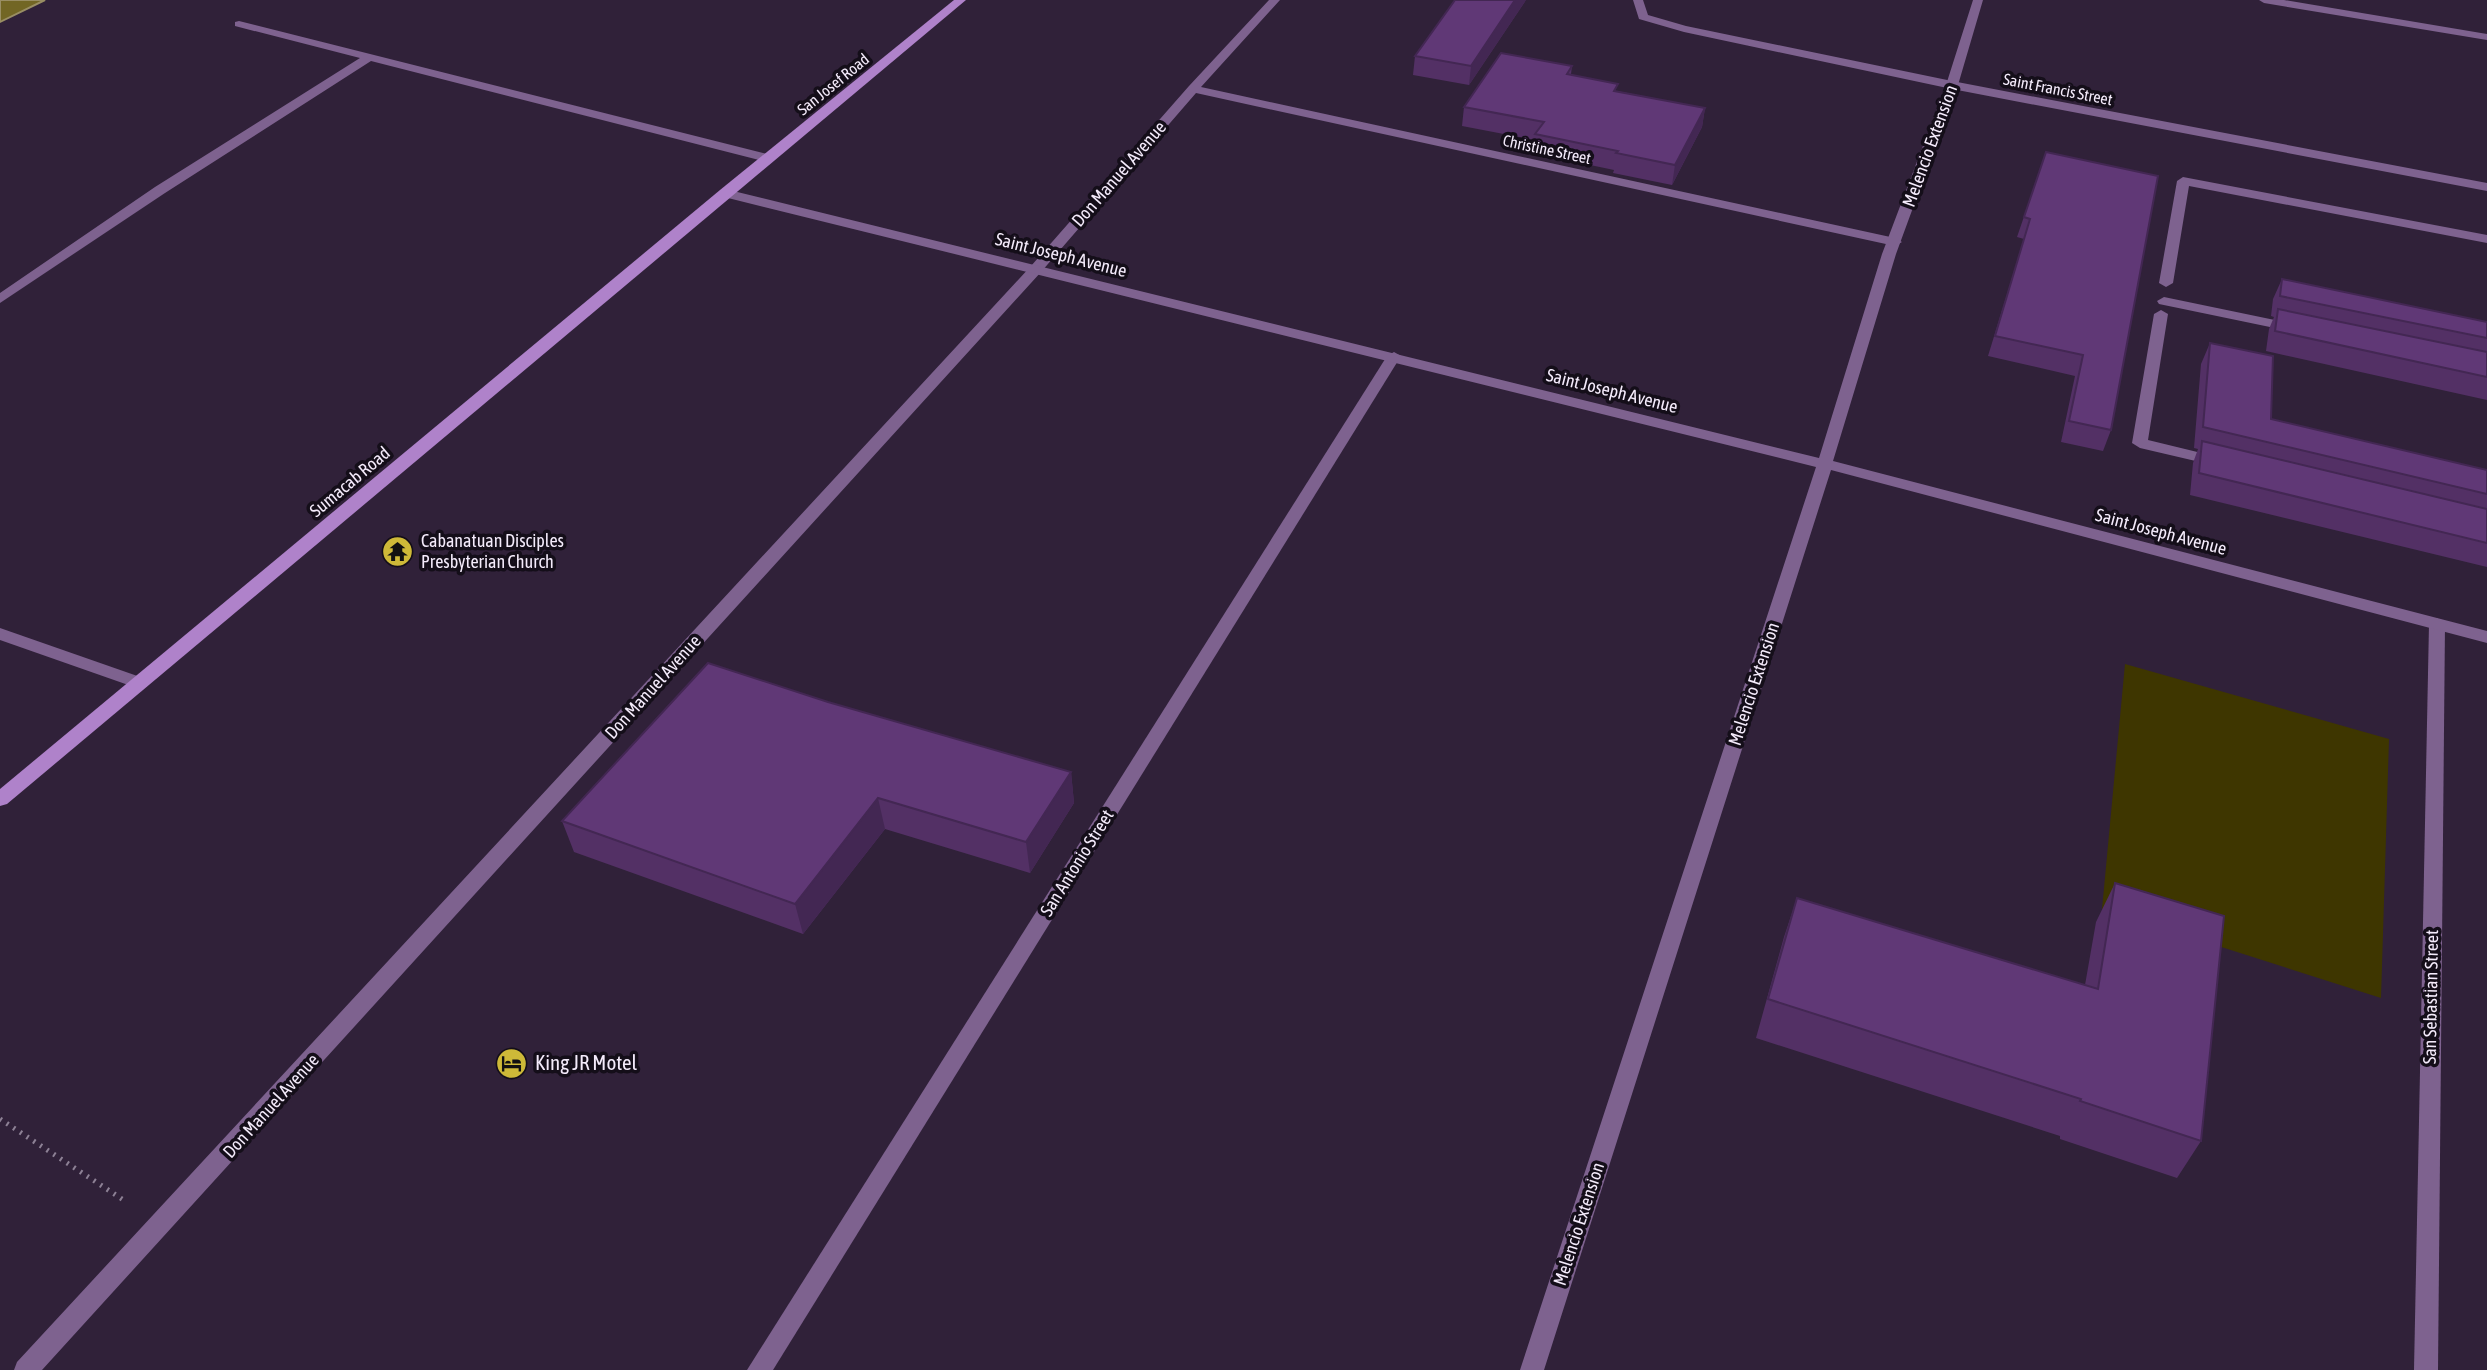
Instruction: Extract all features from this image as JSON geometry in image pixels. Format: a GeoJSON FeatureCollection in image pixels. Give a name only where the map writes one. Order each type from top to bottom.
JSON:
{"type":"FeatureCollection","features":[{"type":"Feature","properties":{"kind":"main road","name":"San Josef Road"},"geometry":{"type":"LineString","coordinates":[[725,194],[961,0]]}},
{"type":"Feature","properties":{"kind":"main road","name":"Sumacab Road"},"geometry":{"type":"LineString","coordinates":[[0,799],[725,194]]}},
{"type":"Feature","properties":{"kind":"street","name":"Don Manuel Avenue"},"geometry":{"type":"LineString","coordinates":[[26,1370],[161,1226],[1036,269],[1193,89],[1275,0]]}},
{"type":"Feature","properties":{"kind":"street","name":"Saint Francis Street"},"geometry":{"type":"LineString","coordinates":[[1638,0],[1643,17],[1684,29],[1952,85],[2487,187]]}},
{"type":"Feature","properties":{"kind":"street","name":"Melencio Extension"},"geometry":{"type":"LineString","coordinates":[[1532,1370],[1895,242],[1952,85],[1978,0]]}},
{"type":"Feature","properties":{"kind":"street"},"geometry":{"type":"LineString","coordinates":[[2264,0],[2487,37]]}},
{"type":"Feature","properties":{"kind":"street"},"geometry":{"type":"LineString","coordinates":[[239,24],[767,158]]}},
{"type":"Feature","properties":{"kind":"street"},"geometry":{"type":"LineString","coordinates":[[0,299],[160,190],[368,58]]}},
{"type":"Feature","properties":{"kind":"street","name":"Christine Street"},"geometry":{"type":"LineString","coordinates":[[1193,89],[1895,242]]}},
{"type":"Feature","properties":{"kind":"street"},"geometry":{"type":"LineString","coordinates":[[2166,283],[2183,181],[2487,239]]}},
{"type":"Feature","properties":{"kind":"street","name":"Saint Joseph Avenue"},"geometry":{"type":"LineString","coordinates":[[725,194],[1394,356],[1825,464],[2487,637]]}},
{"type":"Feature","properties":{"kind":"street"},"geometry":{"type":"LineString","coordinates":[[2234,465],[2140,443],[2162,307],[2312,332]]}},
{"type":"Feature","properties":{"kind":"street","name":"San Antonio Street"},"geometry":{"type":"LineString","coordinates":[[759,1370],[1394,356]]}},
{"type":"Feature","properties":{"kind":"street","name":"San Sebastian Street"},"geometry":{"type":"LineString","coordinates":[[2426,1370],[2437,624]]}},
{"type":"Feature","properties":{"kind":"street"},"geometry":{"type":"LineString","coordinates":[[0,634],[140,683]]}},
{"type":"Feature","properties":{"kind":"path"},"geometry":{"type":"LineString","coordinates":[[0,1119],[54,1152],[161,1226]]}},
{"type":"Feature","properties":{"kind":"shaded area"},"geometry":{"type":"Polygon","coordinates":[[[0,0],[45,0],[0,22],[0,0]]]}},
{"type":"Feature","properties":{"kind":"shaded area"},"geometry":{"type":"Polygon","coordinates":[[[2125,664],[2389,739],[2381,998],[2102,909],[2125,664]]]}},
{"type":"Feature","properties":{"kind":"building"},"geometry":{"type":"Polygon","coordinates":[[[1455,0],[1515,0],[1471,66],[1415,56],[1455,0]]]}},
{"type":"Feature","properties":{"kind":"building"},"geometry":{"type":"Polygon","coordinates":[[[1501,53],[1572,66],[1567,74],[1618,84],[1614,91],[1705,108],[1675,165],[1535,134],[1544,122],[1464,107],[1501,53]]]}},
{"type":"Feature","properties":{"kind":"building"},"geometry":{"type":"Polygon","coordinates":[[[2046,152],[2158,176],[2111,430],[2069,421],[2083,355],[1995,336],[2030,219],[2024,217],[2046,152]]]}},
{"type":"Feature","properties":{"kind":"building"},"geometry":{"type":"Polygon","coordinates":[[[2282,279],[2487,322],[2487,338],[2280,296],[2282,279]]]}},
{"type":"Feature","properties":{"kind":"building"},"geometry":{"type":"Polygon","coordinates":[[[2278,309],[2487,352],[2487,377],[2275,331],[2278,309]]]}},
{"type":"Feature","properties":{"kind":"building"},"geometry":{"type":"Polygon","coordinates":[[[2210,343],[2273,356],[2271,419],[2487,470],[2487,494],[2203,427],[2210,343]]]}},
{"type":"Feature","properties":{"kind":"building"},"geometry":{"type":"Polygon","coordinates":[[[2202,441],[2487,509],[2487,543],[2199,473],[2202,441]]]}},
{"type":"Feature","properties":{"kind":"building"},"geometry":{"type":"Polygon","coordinates":[[[708,663],[828,702],[1071,772],[1026,842],[878,798],[795,904],[562,821],[708,663]]]}},
{"type":"Feature","properties":{"kind":"building"},"geometry":{"type":"Polygon","coordinates":[[[2115,883],[2224,916],[2201,1141],[2080,1101],[2081,1099],[1768,999],[1797,898],[2098,989],[2115,883]]]}},
{"type":"Feature","properties":{"kind":"place","name":"Cabanatuan Disciples Presbyterian Church"},"geometry":{"type":"Point","coordinates":[398,551]}},
{"type":"Feature","properties":{"kind":"place","name":"King JR Motel"},"geometry":{"type":"Point","coordinates":[512,1063]}}]}
